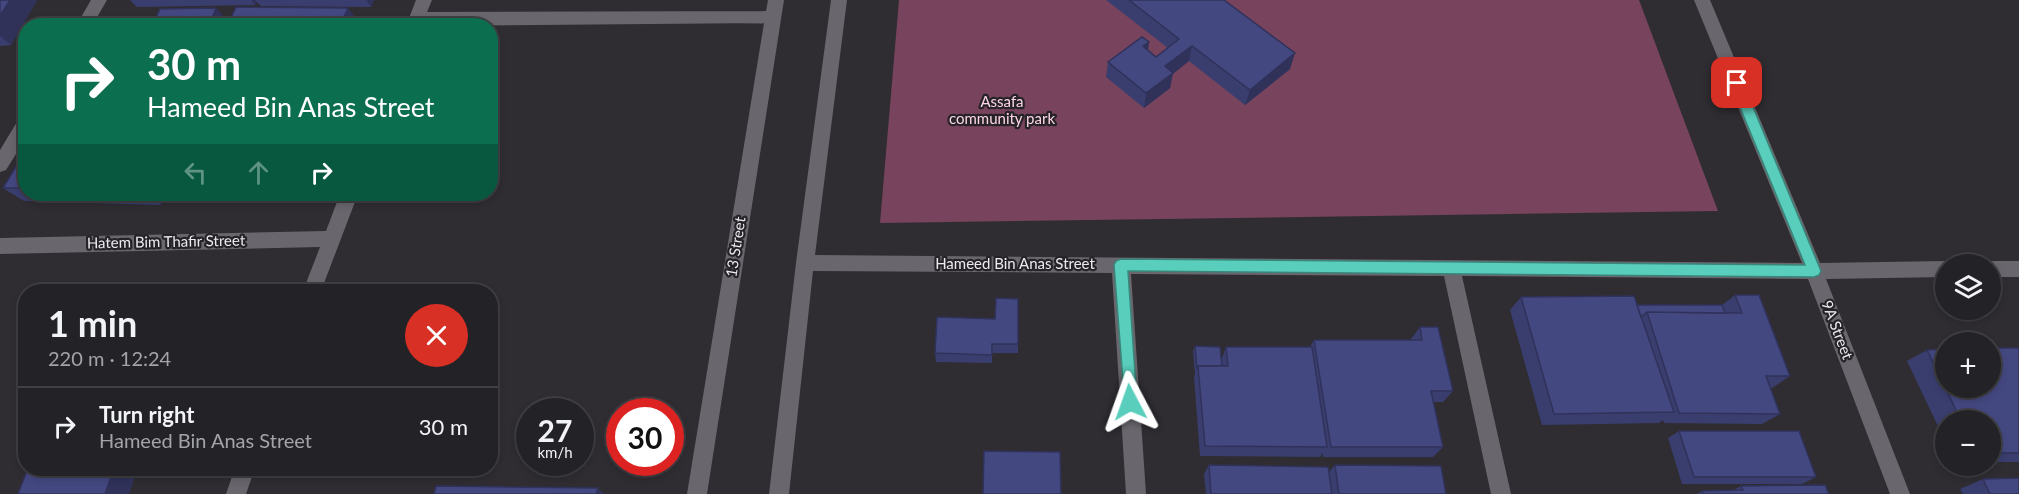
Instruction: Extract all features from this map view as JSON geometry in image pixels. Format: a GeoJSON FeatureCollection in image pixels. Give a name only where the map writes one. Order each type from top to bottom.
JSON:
{"type":"FeatureCollection","features":[{"type":"Feature","properties":{"kind":"street"},"geometry":{"type":"LineString","coordinates":[[89,18],[99,0]]}},
{"type":"Feature","properties":{"kind":"street"},"geometry":{"type":"LineString","coordinates":[[417,18],[424,0]]}},
{"type":"Feature","properties":{"kind":"street"},"geometry":{"type":"LineString","coordinates":[[779,494],[805,263],[840,0]]}},
{"type":"Feature","properties":{"kind":"street","name":"9A Street"},"geometry":{"type":"LineString","coordinates":[[1702,0],[1814,271],[1900,494]]}},
{"type":"Feature","properties":{"kind":"street"},"geometry":{"type":"LineString","coordinates":[[498,19],[775,8]]}},
{"type":"Feature","properties":{"kind":"street","name":"13 Street"},"geometry":{"type":"LineString","coordinates":[[697,494],[775,8]]}},
{"type":"Feature","properties":{"kind":"street"},"geometry":{"type":"LineString","coordinates":[[0,165],[18,135]]}},
{"type":"Feature","properties":{"kind":"street"},"geometry":{"type":"LineString","coordinates":[[315,284],[346,201]]}},
{"type":"Feature","properties":{"kind":"street","name":"Hatem Bim Thafir Street"},"geometry":{"type":"LineString","coordinates":[[0,246],[332,238]]}},
{"type":"Feature","properties":{"kind":"street","name":"Hameed Bin Anas Street"},"geometry":{"type":"LineString","coordinates":[[805,263],[1814,271],[1935,269]]}},
{"type":"Feature","properties":{"kind":"street"},"geometry":{"type":"LineString","coordinates":[[1121,265],[1136,494]]}},
{"type":"Feature","properties":{"kind":"street"},"geometry":{"type":"LineString","coordinates":[[1451,268],[1501,494]]}},
{"type":"Feature","properties":{"kind":"street"},"geometry":{"type":"LineString","coordinates":[[2001,269],[2019,269]]}},
{"type":"Feature","properties":{"kind":"street"},"geometry":{"type":"LineString","coordinates":[[236,494],[242,476]]}},
{"type":"Feature","properties":{"kind":"green space","name":"Assafa community park"},"geometry":{"type":"Polygon","coordinates":[[[899,0],[1639,0],[1718,211],[880,223],[899,0]]]}},
{"type":"Feature","properties":{"kind":"building"},"geometry":{"type":"Polygon","coordinates":[[[0,0],[10,0],[0,16],[0,0]]]}},
{"type":"Feature","properties":{"kind":"building"},"geometry":{"type":"Polygon","coordinates":[[[1129,0],[1224,0],[1295,53],[1250,90],[1192,46],[1165,66],[1173,73],[1146,93],[1108,62],[1142,37],[1149,42],[1143,46],[1156,57],[1179,39],[1129,0]]]}},
{"type":"Feature","properties":{"kind":"building"},"geometry":{"type":"Polygon","coordinates":[[[236,7],[348,8],[344,18],[231,18],[236,7]]]}},
{"type":"Feature","properties":{"kind":"building"},"geometry":{"type":"Polygon","coordinates":[[[216,8],[212,18],[156,18],[160,9],[216,8]]]}},
{"type":"Feature","properties":{"kind":"building"},"geometry":{"type":"Polygon","coordinates":[[[18,163],[18,188],[3,188],[18,163]]]}},
{"type":"Feature","properties":{"kind":"building"},"geometry":{"type":"Polygon","coordinates":[[[1735,295],[1759,295],[1790,376],[1766,376],[1780,414],[1679,413],[1647,312],[1742,313],[1735,295]]]}},
{"type":"Feature","properties":{"kind":"building"},"geometry":{"type":"Polygon","coordinates":[[[1634,296],[1674,412],[1554,414],[1521,297],[1634,296]]]}},
{"type":"Feature","properties":{"kind":"building"},"geometry":{"type":"Polygon","coordinates":[[[996,298],[1018,299],[1018,344],[992,344],[992,355],[935,353],[937,317],[995,319],[996,298]]]}},
{"type":"Feature","properties":{"kind":"building"},"geometry":{"type":"Polygon","coordinates":[[[1637,305],[1722,305],[1725,313],[1647,312],[1641,317],[1637,305]]]}},
{"type":"Feature","properties":{"kind":"building"},"geometry":{"type":"Polygon","coordinates":[[[1420,327],[1438,327],[1453,391],[1431,391],[1443,447],[1331,447],[1314,340],[1422,340],[1420,327]]]}},
{"type":"Feature","properties":{"kind":"building"},"geometry":{"type":"Polygon","coordinates":[[[1195,346],[1220,347],[1222,366],[1198,366],[1197,369],[1195,346]]]}},
{"type":"Feature","properties":{"kind":"building"},"geometry":{"type":"Polygon","coordinates":[[[1226,347],[1312,347],[1327,447],[1205,446],[1198,366],[1228,366],[1226,347]]]}},
{"type":"Feature","properties":{"kind":"building"},"geometry":{"type":"Polygon","coordinates":[[[2001,348],[2019,348],[2019,453],[2001,453],[2001,410],[1956,410],[1950,398],[2001,398],[2001,348]]]}},
{"type":"Feature","properties":{"kind":"building"},"geometry":{"type":"Polygon","coordinates":[[[1927,350],[1935,350],[1935,366],[1927,350]]]}},
{"type":"Feature","properties":{"kind":"building"},"geometry":{"type":"Polygon","coordinates":[[[1679,431],[1799,431],[1816,477],[1694,477],[1679,431]]]}},
{"type":"Feature","properties":{"kind":"building"},"geometry":{"type":"Polygon","coordinates":[[[984,451],[1060,452],[1061,494],[983,494],[984,451]]]}},
{"type":"Feature","properties":{"kind":"building"},"geometry":{"type":"Polygon","coordinates":[[[1209,465],[1328,467],[1332,494],[1211,494],[1209,465]]]}},
{"type":"Feature","properties":{"kind":"building"},"geometry":{"type":"Polygon","coordinates":[[[1335,465],[1441,466],[1446,494],[1339,494],[1335,465]]]}},
{"type":"Feature","properties":{"kind":"building"},"geometry":{"type":"Polygon","coordinates":[[[25,476],[111,476],[105,494],[18,494],[25,476]]]}},
{"type":"Feature","properties":{"kind":"building"},"geometry":{"type":"Polygon","coordinates":[[[2019,478],[2019,494],[1990,494],[1983,479],[2019,478]]]}},
{"type":"Feature","properties":{"kind":"building"},"geometry":{"type":"Polygon","coordinates":[[[1825,485],[1829,494],[1703,494],[1702,491],[1743,490],[1741,486],[1825,485]]]}},
{"type":"Feature","properties":{"kind":"building"},"geometry":{"type":"Polygon","coordinates":[[[436,486],[598,488],[596,494],[434,494],[436,486]]]}},
{"type":"Feature","properties":{"kind":"route"},"geometry":{"type":"LineString","coordinates":[[1130,402],[1121,265],[1814,271],[1737,83]]}}]}
